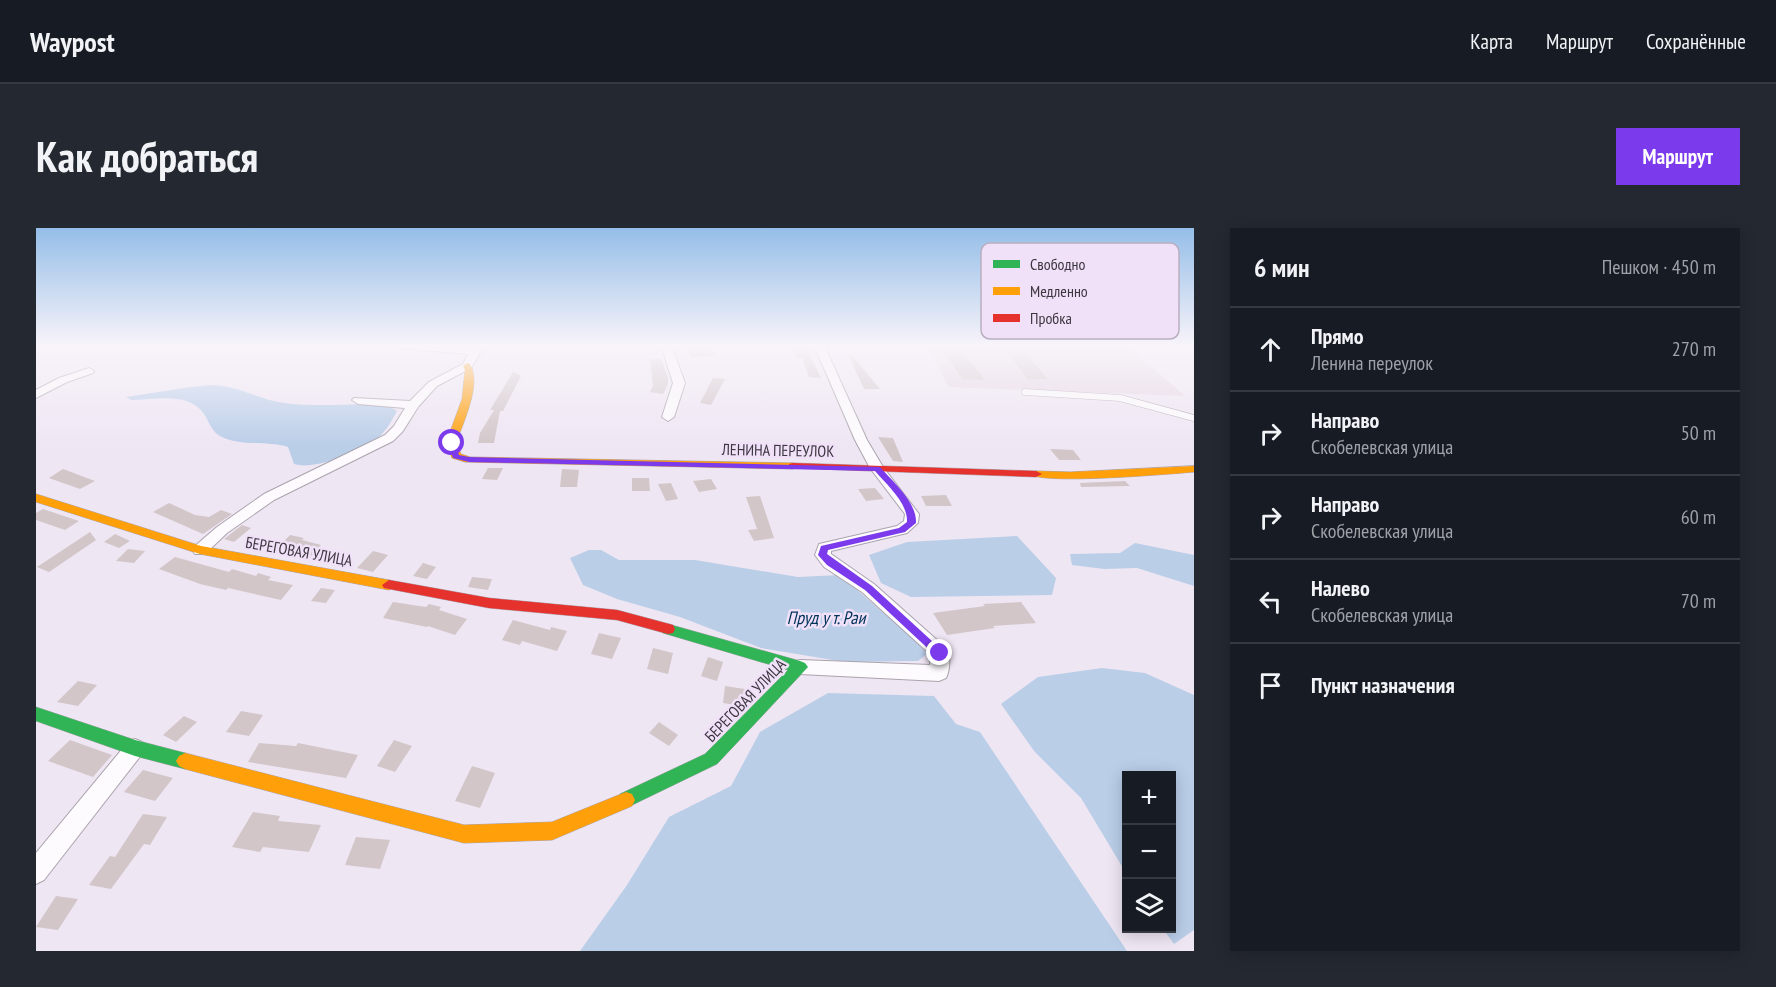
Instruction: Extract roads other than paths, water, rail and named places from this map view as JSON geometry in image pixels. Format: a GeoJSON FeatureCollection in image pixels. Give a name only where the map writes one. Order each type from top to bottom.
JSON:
{"type":"FeatureCollection","features":[{"type":"Feature","properties":{"kind":"street"},"geometry":{"type":"LineString","coordinates":[[36,394],[67,379]]}},
{"type":"Feature","properties":{"kind":"street"},"geometry":{"type":"LineString","coordinates":[[200,550],[222,530],[269,497],[388,438],[399,428],[413,405],[433,384],[443,379]]}},
{"type":"Feature","properties":{"kind":"street","name":"ЛЕНИНА ПЕРЕУЛОК"},"geometry":{"type":"LineString","coordinates":[[468,379],[467,399],[452,443],[456,456],[469,460],[877,468],[1070,475],[1194,469]]}},
{"type":"Feature","properties":{"kind":"street"},"geometry":{"type":"LineString","coordinates":[[668,417],[679,383],[678,379]]}},
{"type":"Feature","properties":{"kind":"street"},"geometry":{"type":"LineString","coordinates":[[800,667],[939,673],[940,653],[868,588],[823,555],[824,548],[902,530],[911,523],[912,514],[906,503],[877,468],[861,440],[834,379]]}},
{"type":"Feature","properties":{"kind":"street"},"geometry":{"type":"LineString","coordinates":[[358,400],[413,405]]}},
{"type":"Feature","properties":{"kind":"street","name":"БЕРЕГОВАЯ УЛИЦА"},"geometry":{"type":"LineString","coordinates":[[36,498],[200,550],[489,603],[617,615],[800,667],[711,759],[626,800],[552,831],[464,834],[135,748],[36,714]]}},
{"type":"Feature","properties":{"kind":"street"},"geometry":{"type":"LineString","coordinates":[[36,872],[135,748]]}},
{"type":"Feature","properties":{"kind":"lane"},"geometry":{"type":"LineString","coordinates":[[1025,392],[1120,398],[1194,418]]}},
{"type":"Feature","properties":{"kind":"water"},"geometry":{"type":"Polygon","coordinates":[[[212,385],[286,403],[373,405],[397,411],[381,435],[363,447],[327,462],[303,465],[294,464],[288,447],[236,441],[220,436],[212,429],[204,414],[189,402],[170,398],[131,400],[126,397],[212,385]]]}},
{"type":"Feature","properties":{"kind":"water"},"geometry":{"type":"Polygon","coordinates":[[[1017,536],[1056,578],[1052,595],[911,597],[881,583],[869,555],[907,542],[1017,536]]]}},
{"type":"Feature","properties":{"kind":"water"},"geometry":{"type":"Polygon","coordinates":[[[1135,543],[1194,555],[1194,586],[1137,568],[1104,569],[1072,565],[1070,554],[1120,553],[1135,543]]]}},
{"type":"Feature","properties":{"kind":"water","name":"Пруд у т. Раи"},"geometry":{"type":"Polygon","coordinates":[[[589,550],[601,550],[619,560],[695,560],[798,577],[840,575],[919,644],[927,654],[918,661],[845,662],[761,648],[680,617],[617,599],[583,585],[570,558],[589,550]]]}},
{"type":"Feature","properties":{"kind":"water"},"geometry":{"type":"Polygon","coordinates":[[[1102,668],[1145,673],[1194,695],[1194,930],[1174,944],[1166,933],[1176,933],[1176,771],[1122,771],[1122,866],[1081,798],[1034,751],[1001,704],[1038,677],[1102,668]]]}},
{"type":"Feature","properties":{"kind":"water"},"geometry":{"type":"Polygon","coordinates":[[[828,693],[934,696],[956,724],[980,732],[1127,951],[580,951],[627,885],[669,817],[731,786],[760,732],[828,693]]]}}]}
